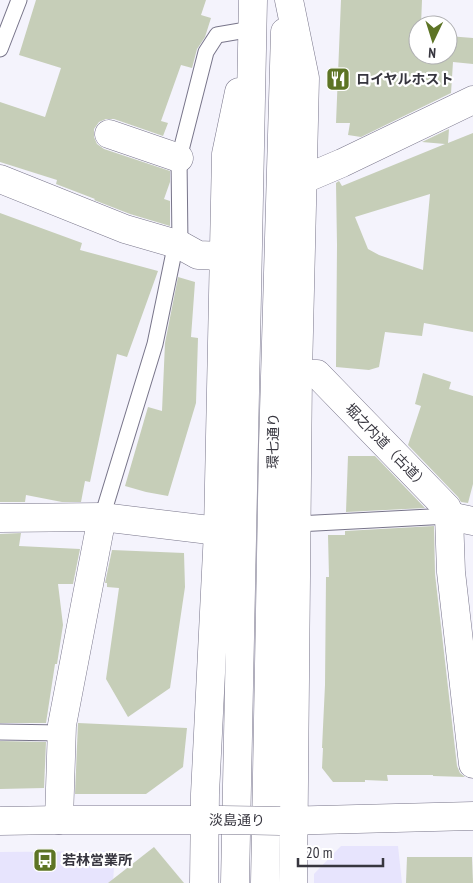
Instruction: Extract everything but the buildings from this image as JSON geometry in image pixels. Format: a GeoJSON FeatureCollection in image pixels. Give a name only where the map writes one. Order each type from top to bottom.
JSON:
{"type":"FeatureCollection","features":[{"type":"Feature","properties":{"kind":"main road","name":"環七通り"},"geometry":{"type":"LineString","coordinates":[[235,883],[253,0]]}},
{"type":"Feature","properties":{"kind":"main road","name":"環七通り"},"geometry":{"type":"LineString","coordinates":[[265,883],[272,455],[287,0]]}},
{"type":"Feature","properties":{"kind":"main road"},"geometry":{"type":"LineString","coordinates":[[287,0],[305,78],[298,374],[297,524],[286,821],[293,883]]}},
{"type":"Feature","properties":{"kind":"main road"},"geometry":{"type":"LineString","coordinates":[[204,883],[213,820],[226,154],[252,29]]}},
{"type":"Feature","properties":{"kind":"main road"},"geometry":{"type":"LineString","coordinates":[[302,180],[342,163],[473,100]]}},
{"type":"Feature","properties":{"kind":"main road"},"geometry":{"type":"LineString","coordinates":[[108,134],[179,158]]}},
{"type":"Feature","properties":{"kind":"main road"},"geometry":{"type":"LineString","coordinates":[[0,179],[125,229],[180,245],[198,255],[224,256]]}},
{"type":"Feature","properties":{"kind":"main road","name":"堀之内道（古道）"},"geometry":{"type":"LineString","coordinates":[[298,374],[317,374],[447,508],[461,518]]}},
{"type":"Feature","properties":{"kind":"main road"},"geometry":{"type":"LineString","coordinates":[[0,518],[102,517],[218,530]]}},
{"type":"Feature","properties":{"kind":"main road"},"geometry":{"type":"LineString","coordinates":[[59,820],[62,725],[102,517]]}},
{"type":"Feature","properties":{"kind":"main road"},"geometry":{"type":"LineString","coordinates":[[461,518],[451,572],[473,764]]}},
{"type":"Feature","properties":{"kind":"main road","name":"淡島通り"},"geometry":{"type":"LineString","coordinates":[[0,821],[286,821],[473,816]]}},
{"type":"Feature","properties":{"kind":"lane"},"geometry":{"type":"LineString","coordinates":[[0,49],[19,0]]}},
{"type":"Feature","properties":{"kind":"lane"},"geometry":{"type":"LineString","coordinates":[[102,517],[155,344],[173,257],[180,245],[179,158],[206,52],[217,36],[252,29]]}},
{"type":"Feature","properties":{"kind":"lane"},"geometry":{"type":"LineString","coordinates":[[297,524],[461,518]]}},
{"type":"Feature","properties":{"kind":"lane"},"geometry":{"type":"LineString","coordinates":[[0,732],[61,733]]}},
{"type":"Feature","properties":{"kind":"shaded area"},"geometry":{"type":"Polygon","coordinates":[[[341,846],[398,846],[402,883],[314,883],[314,874],[341,846]]]}},
{"type":"Feature","properties":{"kind":"shaded area"},"geometry":{"type":"Polygon","coordinates":[[[115,851],[113,883],[0,883],[0,852],[115,851]]]}},
{"type":"Feature","properties":{"kind":"place","name":"ロイヤルホスト"},"geometry":{"type":"Point","coordinates":[338,79]}},
{"type":"Feature","properties":{"kind":"place","name":"若林営業所"},"geometry":{"type":"Point","coordinates":[45,860]}}]}
